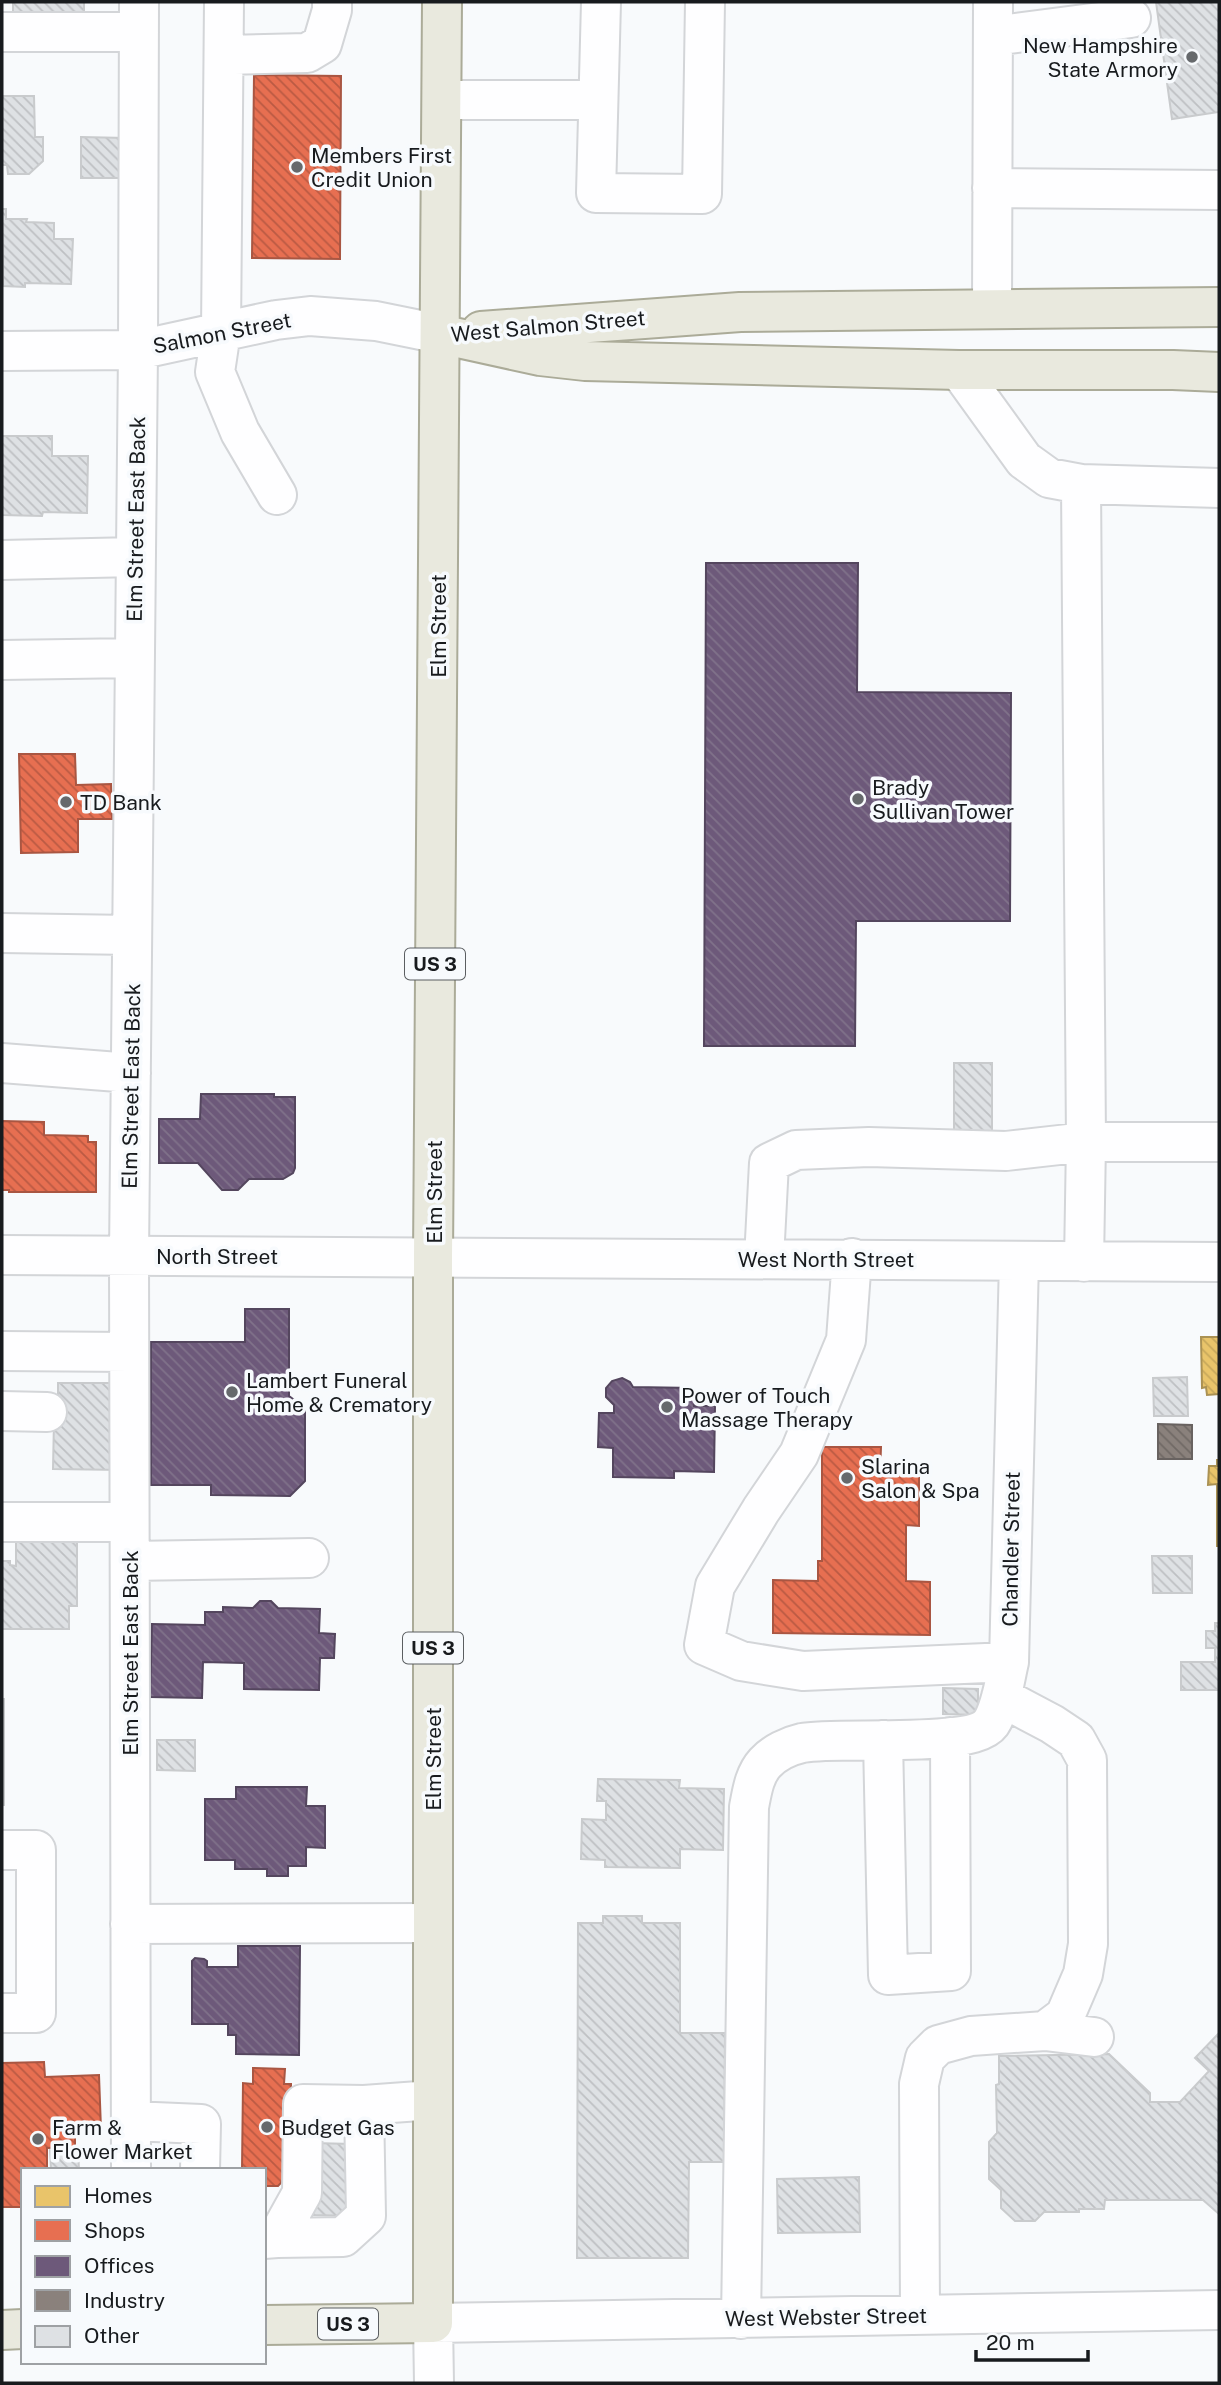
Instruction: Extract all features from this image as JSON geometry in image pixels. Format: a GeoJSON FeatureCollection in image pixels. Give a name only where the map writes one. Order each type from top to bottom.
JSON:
{"type":"FeatureCollection","features":[{"type":"Feature","properties":{"kind":"main road","name":"Elm Street"},"geometry":{"type":"LineString","coordinates":[[433,2323],[433,1258],[442,2]]}},
{"type":"Feature","properties":{"kind":"main road","name":"West Salmon Street"},"geometry":{"type":"LineString","coordinates":[[440,334],[740,312],[1219,307]]}},
{"type":"Feature","properties":{"kind":"main road","name":"West Salmon Street"},"geometry":{"type":"LineString","coordinates":[[440,334],[540,356],[585,361],[959,370],[1219,372]]}},
{"type":"Feature","properties":{"kind":"main road","name":"US 3"},"geometry":{"type":"LineString","coordinates":[[266,2325],[433,2323]]}},
{"type":"Feature","properties":{"kind":"main road"},"geometry":{"type":"LineString","coordinates":[[2,2330],[21,2329]]}},
{"type":"Feature","properties":{"kind":"street"},"geometry":{"type":"LineString","coordinates":[[224,2],[221,332],[215,372],[240,432],[276,495]]}},
{"type":"Feature","properties":{"kind":"street"},"geometry":{"type":"LineString","coordinates":[[223,55],[307,53],[322,44],[332,2]]}},
{"type":"Feature","properties":{"kind":"street"},"geometry":{"type":"LineString","coordinates":[[601,2],[596,193],[702,194],[705,2]]}},
{"type":"Feature","properties":{"kind":"street"},"geometry":{"type":"LineString","coordinates":[[2,32],[139,17]]}},
{"type":"Feature","properties":{"kind":"street","name":"Elm Street East Back"},"geometry":{"type":"LineString","coordinates":[[131,2168],[129,1256],[139,17]]}},
{"type":"Feature","properties":{"kind":"street"},"geometry":{"type":"LineString","coordinates":[[992,309],[993,19],[1130,18]]}},
{"type":"Feature","properties":{"kind":"street"},"geometry":{"type":"LineString","coordinates":[[442,100],[598,100]]}},
{"type":"Feature","properties":{"kind":"street"},"geometry":{"type":"LineString","coordinates":[[992,188],[1219,190]]}},
{"type":"Feature","properties":{"kind":"street","name":"Salmon Street"},"geometry":{"type":"LineString","coordinates":[[2,351],[138,350],[276,320],[310,316],[376,321],[440,334]]}},
{"type":"Feature","properties":{"kind":"street"},"geometry":{"type":"LineString","coordinates":[[959,370],[1024,460],[1049,478],[1081,484],[1219,488]]}},
{"type":"Feature","properties":{"kind":"street"},"geometry":{"type":"LineString","coordinates":[[1081,484],[1086,1142],[1084,1262]]}},
{"type":"Feature","properties":{"kind":"street"},"geometry":{"type":"LineString","coordinates":[[2,560],[136,557]]}},
{"type":"Feature","properties":{"kind":"street"},"geometry":{"type":"LineString","coordinates":[[2,660],[135,658]]}},
{"type":"Feature","properties":{"kind":"street"},"geometry":{"type":"LineString","coordinates":[[2,933],[132,935]]}},
{"type":"Feature","properties":{"kind":"street"},"geometry":{"type":"LineString","coordinates":[[2,1063],[131,1073]]}},
{"type":"Feature","properties":{"kind":"street"},"geometry":{"type":"LineString","coordinates":[[764,1259],[769,1163],[796,1150],[869,1147],[1006,1151],[1086,1142],[1219,1142]]}},
{"type":"Feature","properties":{"kind":"street","name":"North Street"},"geometry":{"type":"LineString","coordinates":[[2,1255],[433,1258]]}},
{"type":"Feature","properties":{"kind":"street","name":"West North Street"},"geometry":{"type":"LineString","coordinates":[[433,1258],[852,1258],[1219,1262]]}},
{"type":"Feature","properties":{"kind":"street"},"geometry":{"type":"LineString","coordinates":[[852,1258],[846,1340],[799,1454],[715,1586],[704,1645],[741,1661],[803,1671],[1005,1679],[1052,1724],[1076,1740],[1087,1760],[1088,1944],[1083,1974],[1065,2016],[1045,2031]]}},
{"type":"Feature","properties":{"kind":"street","name":"Chandler Street"},"geometry":{"type":"LineString","coordinates":[[741,2319],[749,1807],[754,1782],[764,1763],[779,1752],[803,1743],[950,1737],[975,1734],[990,1724],[1005,1679],[1019,1261]]}},
{"type":"Feature","properties":{"kind":"street"},"geometry":{"type":"LineString","coordinates":[[2,1351],[129,1352]]}},
{"type":"Feature","properties":{"kind":"street"},"geometry":{"type":"LineString","coordinates":[[2,1411],[47,1412]]}},
{"type":"Feature","properties":{"kind":"street"},"geometry":{"type":"LineString","coordinates":[[2,1522],[130,1522]]}},
{"type":"Feature","properties":{"kind":"street"},"geometry":{"type":"LineString","coordinates":[[130,1561],[309,1558]]}},
{"type":"Feature","properties":{"kind":"street"},"geometry":{"type":"LineString","coordinates":[[883,1740],[888,1975],[951,1971],[950,1737]]}},
{"type":"Feature","properties":{"kind":"street"},"geometry":{"type":"LineString","coordinates":[[2,1850],[36,1850],[36,2013],[2,2013]]}},
{"type":"Feature","properties":{"kind":"street"},"geometry":{"type":"LineString","coordinates":[[130,1924],[433,1923]]}},
{"type":"Feature","properties":{"kind":"street"},"geometry":{"type":"LineString","coordinates":[[920,2315],[919,2084],[925,2058],[938,2045],[971,2036],[1045,2031],[1094,2037]]}},
{"type":"Feature","properties":{"kind":"street"},"geometry":{"type":"LineString","coordinates":[[271,2239],[302,2193],[303,2105],[364,2105],[433,2100]]}},
{"type":"Feature","properties":{"kind":"street"},"geometry":{"type":"LineString","coordinates":[[271,2239],[342,2237],[366,2216],[364,2105]]}},
{"type":"Feature","properties":{"kind":"street"},"geometry":{"type":"LineString","coordinates":[[131,2121],[201,2123],[200,2168]]}},
{"type":"Feature","properties":{"kind":"street","name":"West Webster Street"},"geometry":{"type":"LineString","coordinates":[[433,2323],[1219,2310]]}},
{"type":"Feature","properties":{"kind":"street","name":"Elm Street"},"geometry":{"type":"LineString","coordinates":[[433,2323],[434,2383]]}},
{"type":"Feature","properties":{"kind":"building: Homes"},"geometry":{"type":"Polygon","coordinates":[[[1201,1337],[1219,1337],[1219,1394],[1207,1395],[1206,1387],[1202,1388],[1201,1337]]]}},
{"type":"Feature","properties":{"kind":"building: Homes"},"geometry":{"type":"Polygon","coordinates":[[[1217,1460],[1219,1546],[1217,1484],[1208,1485],[1209,1466],[1217,1466],[1217,1460]]]}},
{"type":"Feature","properties":{"kind":"building: Shops","name":"Members First Credit Union"},"geometry":{"type":"Polygon","coordinates":[[[254,75],[341,76],[340,259],[252,258],[254,75]]]}},
{"type":"Feature","properties":{"kind":"building: Shops","name":"TD Bank"},"geometry":{"type":"Polygon","coordinates":[[[19,754],[75,754],[76,785],[111,784],[112,819],[78,819],[78,852],[21,853],[19,754]]]}},
{"type":"Feature","properties":{"kind":"building: Shops"},"geometry":{"type":"Polygon","coordinates":[[[2,1121],[44,1122],[44,1135],[88,1136],[88,1142],[96,1142],[96,1192],[2,1190],[2,1121]]]}},
{"type":"Feature","properties":{"kind":"building: Shops"},"geometry":{"type":"Polygon","coordinates":[[[822,1447],[881,1447],[880,1474],[919,1475],[919,1526],[906,1525],[906,1581],[930,1582],[930,1635],[773,1633],[773,1580],[818,1581],[818,1561],[822,1561],[822,1447]]]}},
{"type":"Feature","properties":{"kind":"building: Shops","name":"Farm & Flower Market"},"geometry":{"type":"Polygon","coordinates":[[[44,2062],[45,2077],[99,2075],[101,2129],[75,2130],[75,2147],[47,2148],[47,2168],[21,2168],[21,2207],[2,2207],[2,2063],[44,2062]]]}},
{"type":"Feature","properties":{"kind":"building: Shops","name":"Budget Gas"},"geometry":{"type":"Polygon","coordinates":[[[253,2068],[285,2069],[284,2084],[291,2084],[291,2172],[278,2186],[266,2186],[266,2168],[242,2168],[243,2083],[253,2084],[253,2068]]]}},
{"type":"Feature","properties":{"kind":"building: Offices","name":"Brady Sullivan Tower"},"geometry":{"type":"Polygon","coordinates":[[[706,563],[858,563],[857,692],[1011,693],[1010,921],[856,921],[855,1046],[704,1046],[706,563]]]}},
{"type":"Feature","properties":{"kind":"building: Offices"},"geometry":{"type":"Polygon","coordinates":[[[201,1094],[274,1094],[274,1097],[295,1097],[293,1173],[283,1179],[249,1179],[238,1190],[222,1190],[198,1163],[159,1163],[159,1119],[200,1119],[201,1094]]]}},
{"type":"Feature","properties":{"kind":"building: Offices"},"geometry":{"type":"Polygon","coordinates":[[[245,1309],[289,1309],[289,1396],[305,1408],[305,1481],[290,1496],[211,1495],[211,1485],[151,1485],[151,1342],[245,1342],[245,1309]]]}},
{"type":"Feature","properties":{"kind":"building: Offices"},"geometry":{"type":"Polygon","coordinates":[[[622,1378],[633,1387],[694,1388],[694,1406],[715,1406],[714,1472],[674,1471],[674,1478],[613,1477],[613,1448],[598,1447],[599,1413],[614,1413],[614,1405],[606,1397],[606,1388],[612,1381],[622,1378]]]}},
{"type":"Feature","properties":{"kind":"building: Offices"},"geometry":{"type":"Polygon","coordinates":[[[260,1601],[271,1601],[278,1608],[320,1609],[319,1633],[335,1634],[334,1658],[320,1658],[319,1690],[244,1689],[244,1663],[203,1662],[202,1698],[150,1697],[152,1624],[205,1625],[205,1612],[223,1612],[223,1607],[253,1608],[260,1601]]]}},
{"type":"Feature","properties":{"kind":"building: Offices"},"geometry":{"type":"Polygon","coordinates":[[[236,1787],[307,1787],[306,1806],[325,1806],[325,1848],[306,1847],[306,1866],[288,1866],[288,1876],[267,1876],[267,1869],[235,1869],[235,1860],[205,1860],[205,1799],[236,1799],[236,1787]]]}},
{"type":"Feature","properties":{"kind":"building: Offices"},"geometry":{"type":"Polygon","coordinates":[[[238,1946],[300,1946],[299,2055],[236,2054],[236,2035],[228,2035],[228,2024],[192,2024],[192,1961],[195,1958],[204,1959],[207,1961],[207,1967],[238,1967],[238,1946]]]}},
{"type":"Feature","properties":{"kind":"building: Industry"},"geometry":{"type":"Polygon","coordinates":[[[1158,1424],[1192,1425],[1192,1459],[1158,1459],[1158,1424]]]}},
{"type":"Feature","properties":{"kind":"building: Other"},"geometry":{"type":"Polygon","coordinates":[[[13,2],[84,2],[84,15],[13,15],[13,2]]]}},
{"type":"Feature","properties":{"kind":"building: Other","name":"New Hampshire State Armory"},"geometry":{"type":"Polygon","coordinates":[[[1156,2],[1219,2],[1219,112],[1172,119],[1156,2]]]}},
{"type":"Feature","properties":{"kind":"building: Other"},"geometry":{"type":"Polygon","coordinates":[[[2,96],[34,96],[35,137],[43,137],[43,161],[29,174],[8,174],[7,165],[2,165],[2,96]]]}},
{"type":"Feature","properties":{"kind":"building: Other"},"geometry":{"type":"Polygon","coordinates":[[[81,137],[126,138],[126,178],[81,178],[81,137]]]}},
{"type":"Feature","properties":{"kind":"building: Other"},"geometry":{"type":"Polygon","coordinates":[[[2,209],[6,209],[6,219],[54,223],[54,239],[73,239],[71,284],[25,283],[25,287],[3,286],[2,209]]]}},
{"type":"Feature","properties":{"kind":"building: Other"},"geometry":{"type":"Polygon","coordinates":[[[2,436],[52,436],[52,456],[88,456],[87,513],[2,515],[2,436]]]}},
{"type":"Feature","properties":{"kind":"building: Other"},"geometry":{"type":"Polygon","coordinates":[[[954,1063],[992,1063],[992,1146],[954,1146],[954,1063]]]}},
{"type":"Feature","properties":{"kind":"building: Other"},"geometry":{"type":"Polygon","coordinates":[[[1187,1377],[1188,1416],[1154,1416],[1153,1378],[1187,1377]]]}},
{"type":"Feature","properties":{"kind":"building: Other"},"geometry":{"type":"Polygon","coordinates":[[[58,1383],[120,1383],[122,1470],[53,1469],[54,1420],[58,1420],[58,1383]]]}},
{"type":"Feature","properties":{"kind":"building: Other"},"geometry":{"type":"Polygon","coordinates":[[[16,1538],[77,1538],[77,1606],[69,1606],[69,1629],[2,1629],[2,1561],[10,1561],[10,1565],[16,1566],[16,1538]]]}},
{"type":"Feature","properties":{"kind":"building: Other"},"geometry":{"type":"Polygon","coordinates":[[[1152,1556],[1192,1556],[1192,1593],[1153,1593],[1152,1556]]]}},
{"type":"Feature","properties":{"kind":"building: Other"},"geometry":{"type":"Polygon","coordinates":[[[1215,1623],[1219,1623],[1219,1690],[1181,1690],[1181,1662],[1215,1662],[1215,1648],[1206,1648],[1206,1631],[1215,1631],[1215,1623]]]}},
{"type":"Feature","properties":{"kind":"building: Other"},"geometry":{"type":"Polygon","coordinates":[[[943,1688],[978,1689],[978,1715],[943,1714],[943,1688]]]}},
{"type":"Feature","properties":{"kind":"building: Other"},"geometry":{"type":"Polygon","coordinates":[[[4,1699],[4,1805],[2,1805],[4,1699]]]}},
{"type":"Feature","properties":{"kind":"building: Other"},"geometry":{"type":"Polygon","coordinates":[[[157,1740],[195,1740],[195,1771],[157,1770],[157,1740]]]}},
{"type":"Feature","properties":{"kind":"building: Other"},"geometry":{"type":"Polygon","coordinates":[[[598,1779],[680,1780],[679,1788],[724,1789],[723,1850],[680,1849],[680,1868],[605,1867],[605,1860],[581,1859],[582,1819],[606,1820],[606,1801],[597,1801],[598,1779]]]}},
{"type":"Feature","properties":{"kind":"building: Other"},"geometry":{"type":"Polygon","coordinates":[[[603,1916],[642,1916],[642,1923],[680,1923],[680,2033],[725,2033],[724,2162],[689,2162],[688,2258],[577,2258],[578,1923],[603,1923],[603,1916]]]}},
{"type":"Feature","properties":{"kind":"building: Other"},"geometry":{"type":"Polygon","coordinates":[[[1219,2033],[1219,2214],[1203,2200],[1105,2200],[1104,2209],[1044,2212],[1035,2221],[1015,2221],[1001,2208],[1001,2190],[989,2179],[989,2142],[997,2133],[996,2085],[999,2084],[999,2056],[1109,2054],[1150,2093],[1150,2102],[1180,2102],[1209,2071],[1195,2058],[1219,2033]]]}},
{"type":"Feature","properties":{"kind":"building: Other"},"geometry":{"type":"Polygon","coordinates":[[[312,2143],[353,2144],[353,2216],[312,2215],[312,2143]]]}},
{"type":"Feature","properties":{"kind":"building: Other"},"geometry":{"type":"Polygon","coordinates":[[[78,2149],[79,2168],[51,2168],[50,2150],[78,2149]]]}},
{"type":"Feature","properties":{"kind":"building: Other"},"geometry":{"type":"Polygon","coordinates":[[[859,2177],[860,2232],[778,2233],[777,2179],[859,2177]]]}},
{"type":"Feature","properties":{"kind":"place","name":"New Hampshire State Armory"},"geometry":{"type":"Point","coordinates":[1192,57]}},
{"type":"Feature","properties":{"kind":"place","name":"Members First Credit Union"},"geometry":{"type":"Point","coordinates":[297,167]}},
{"type":"Feature","properties":{"kind":"place","name":"Brady Sullivan Tower"},"geometry":{"type":"Point","coordinates":[858,799]}},
{"type":"Feature","properties":{"kind":"place","name":"TD Bank"},"geometry":{"type":"Point","coordinates":[66,802]}},
{"type":"Feature","properties":{"kind":"place","name":"Lambert Funeral Home & Crematory"},"geometry":{"type":"Point","coordinates":[232,1392]}},
{"type":"Feature","properties":{"kind":"place","name":"Power of Touch Massage Therapy"},"geometry":{"type":"Point","coordinates":[667,1407]}},
{"type":"Feature","properties":{"kind":"place","name":"Slarina Salon & Spa"},"geometry":{"type":"Point","coordinates":[847,1478]}},
{"type":"Feature","properties":{"kind":"place","name":"Budget Gas"},"geometry":{"type":"Point","coordinates":[267,2127]}},
{"type":"Feature","properties":{"kind":"place","name":"Farm & Flower Market"},"geometry":{"type":"Point","coordinates":[38,2139]}}]}
